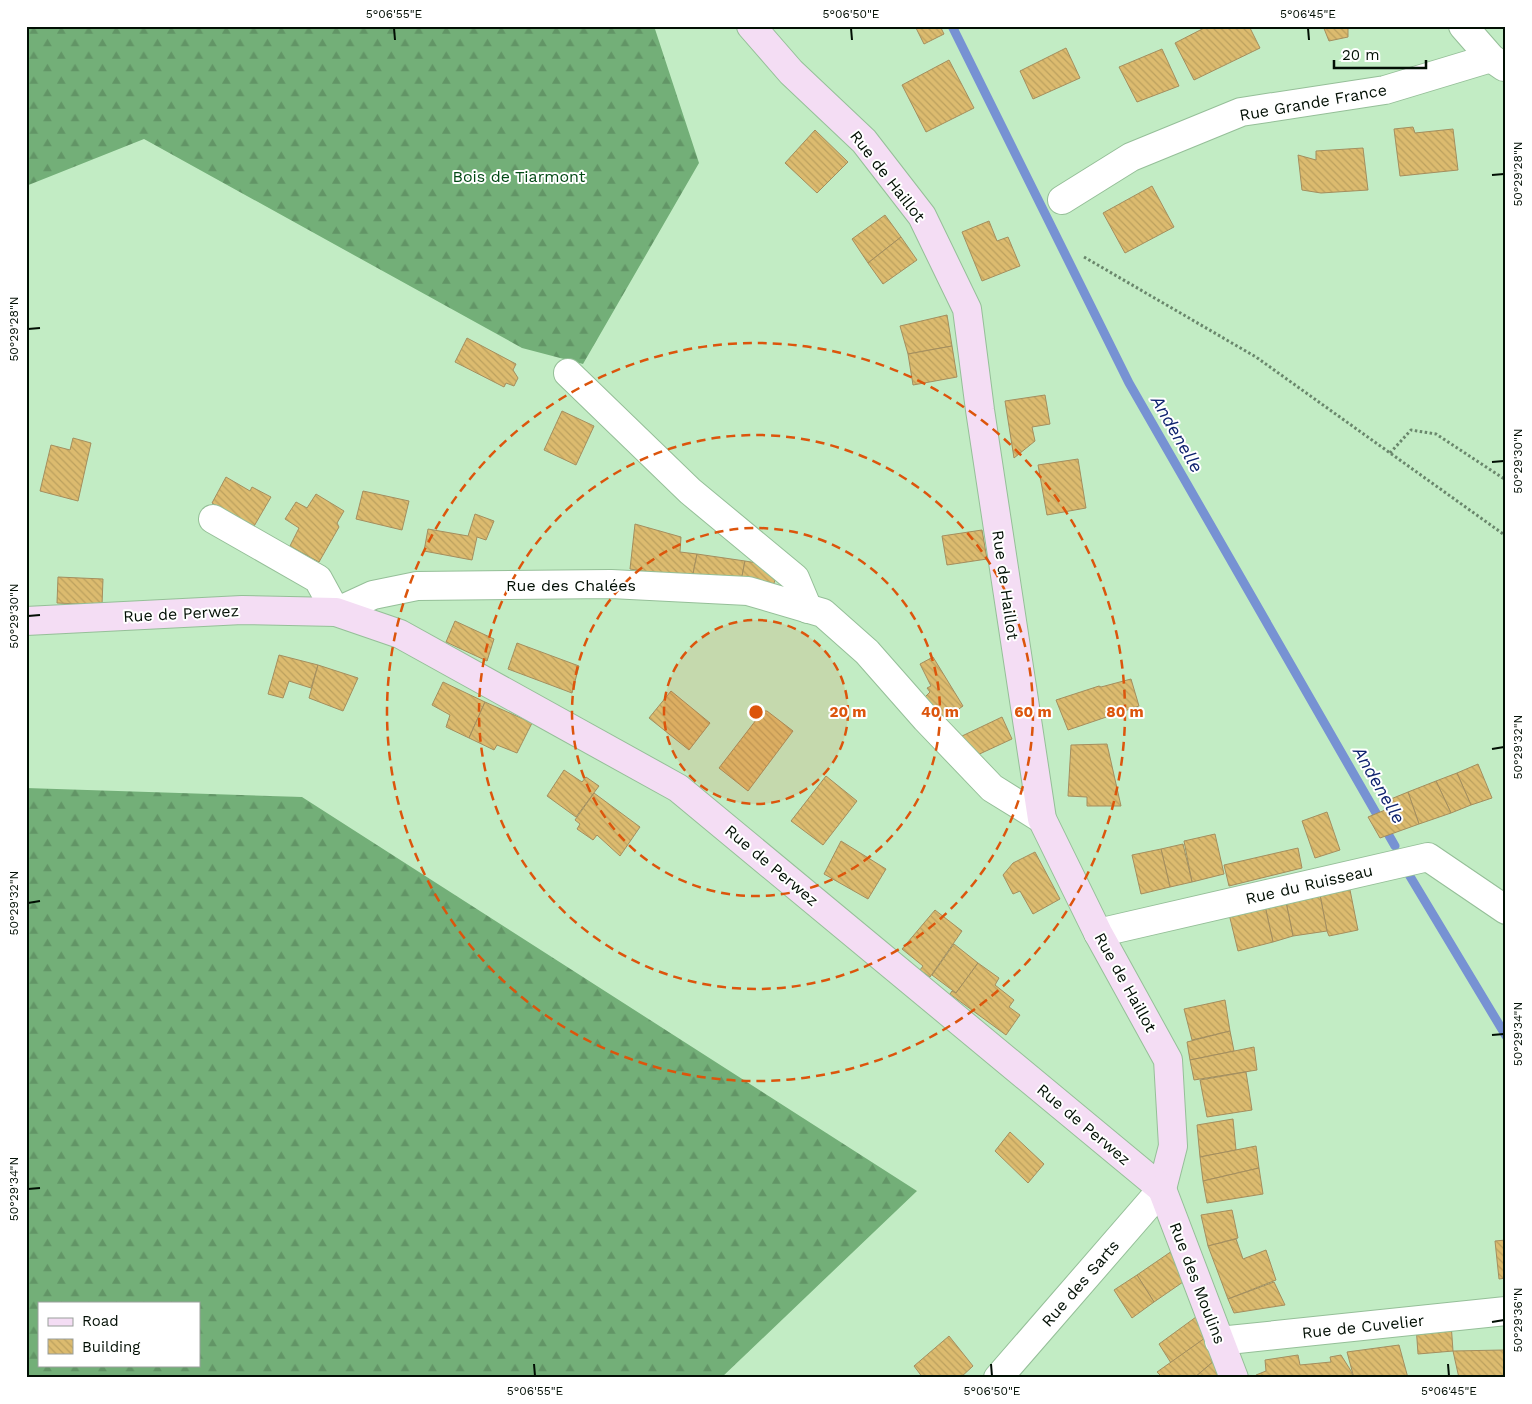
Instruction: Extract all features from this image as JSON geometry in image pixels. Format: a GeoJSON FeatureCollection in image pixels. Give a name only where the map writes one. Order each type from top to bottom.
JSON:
{"type":"FeatureCollection","features":[{"type":"Feature","properties":{"kind":"street","name":"Rue de Haillot"},"geometry":{"type":"LineString","coordinates":[[751,26],[791,72],[864,141],[922,216],[967,310],[980,410],[1042,819],[1098,933],[1168,1060],[1173,1146],[1162,1189]]}},
{"type":"Feature","properties":{"kind":"street","name":"Rue Grande France"},"geometry":{"type":"LineString","coordinates":[[1062,200],[1131,157],[1241,112],[1385,90],[1498,63],[1463,26]]}},
{"type":"Feature","properties":{"kind":"street"},"geometry":{"type":"LineString","coordinates":[[568,373],[690,491],[795,578],[808,609]]}},
{"type":"Feature","properties":{"kind":"street"},"geometry":{"type":"LineString","coordinates":[[213,519],[318,579],[336,612]]}},
{"type":"Feature","properties":{"kind":"street","name":"Rue des Chalées"},"geometry":{"type":"LineString","coordinates":[[336,612],[374,595],[416,586],[601,584],[748,591],[823,613],[867,652],[926,719],[992,788],[1042,819]]}},
{"type":"Feature","properties":{"kind":"street","name":"Rue de Perwez"},"geometry":{"type":"LineString","coordinates":[[26,621],[242,610],[336,612],[400,634],[678,788],[1162,1189]]}},
{"type":"Feature","properties":{"kind":"street","name":"Rue du Ruisseau"},"geometry":{"type":"LineString","coordinates":[[1098,933],[1428,857],[1506,910]]}},
{"type":"Feature","properties":{"kind":"street","name":"Rue des Moulins"},"geometry":{"type":"LineString","coordinates":[[1162,1189],[1234,1378]]}},
{"type":"Feature","properties":{"kind":"street","name":"Rue des Sarts"},"geometry":{"type":"LineString","coordinates":[[998,1378],[1162,1189]]}},
{"type":"Feature","properties":{"kind":"street","name":"Rue de Cuvelier"},"geometry":{"type":"LineString","coordinates":[[1219,1342],[1506,1311]]}},
{"type":"Feature","properties":{"kind":"path"},"geometry":{"type":"LineString","coordinates":[[1084,258],[1256,357],[1506,536]]}},
{"type":"Feature","properties":{"kind":"path"},"geometry":{"type":"LineString","coordinates":[[1390,453],[1411,430],[1436,434],[1506,480]]}},
{"type":"Feature","properties":{"kind":"green space","name":"Bois de Tiarmont"},"geometry":{"type":"Polygon","coordinates":[[[26,26],[654,26],[699,163],[583,364],[522,348],[144,139],[26,186],[26,26]]]}},
{"type":"Feature","properties":{"kind":"green space"},"geometry":{"type":"Polygon","coordinates":[[[26,788],[302,797],[917,1191],[721,1378],[26,1378],[26,788]]]}},
{"type":"Feature","properties":{"kind":"building"},"geometry":{"type":"Polygon","coordinates":[[[915,26],[940,26],[944,34],[924,44],[915,26]]]}},
{"type":"Feature","properties":{"kind":"building"},"geometry":{"type":"Polygon","coordinates":[[[1208,26],[1249,26],[1260,48],[1194,80],[1175,43],[1208,26]]]}},
{"type":"Feature","properties":{"kind":"building"},"geometry":{"type":"Polygon","coordinates":[[[1323,26],[1348,26],[1348,37],[1329,41],[1323,26]]]}},
{"type":"Feature","properties":{"kind":"building"},"geometry":{"type":"Polygon","coordinates":[[[1066,48],[1080,78],[1033,99],[1020,71],[1066,48]]]}},
{"type":"Feature","properties":{"kind":"building"},"geometry":{"type":"Polygon","coordinates":[[[1162,49],[1179,86],[1137,102],[1119,67],[1162,49]]]}},
{"type":"Feature","properties":{"kind":"building"},"geometry":{"type":"Polygon","coordinates":[[[949,60],[974,108],[926,132],[902,85],[949,60]]]}},
{"type":"Feature","properties":{"kind":"building"},"geometry":{"type":"Polygon","coordinates":[[[1413,127],[1415,133],[1453,129],[1458,170],[1400,176],[1394,129],[1413,127]]]}},
{"type":"Feature","properties":{"kind":"building"},"geometry":{"type":"Polygon","coordinates":[[[815,130],[848,162],[817,193],[785,163],[815,130]]]}},
{"type":"Feature","properties":{"kind":"building"},"geometry":{"type":"Polygon","coordinates":[[[1363,148],[1368,190],[1321,193],[1302,190],[1298,155],[1316,160],[1316,151],[1363,148]]]}},
{"type":"Feature","properties":{"kind":"building"},"geometry":{"type":"Polygon","coordinates":[[[1152,186],[1174,227],[1125,253],[1103,213],[1152,186]]]}},
{"type":"Feature","properties":{"kind":"building"},"geometry":{"type":"Polygon","coordinates":[[[885,215],[901,237],[868,263],[852,239],[885,215]]]}},
{"type":"Feature","properties":{"kind":"building"},"geometry":{"type":"Polygon","coordinates":[[[989,221],[997,241],[1008,237],[1020,266],[982,281],[962,232],[989,221]]]}},
{"type":"Feature","properties":{"kind":"building"},"geometry":{"type":"Polygon","coordinates":[[[901,237],[917,260],[883,284],[868,263],[901,237]]]}},
{"type":"Feature","properties":{"kind":"building"},"geometry":{"type":"Polygon","coordinates":[[[947,315],[952,346],[908,354],[900,326],[947,315]]]}},
{"type":"Feature","properties":{"kind":"building"},"geometry":{"type":"Polygon","coordinates":[[[467,338],[516,364],[513,370],[518,378],[514,386],[506,383],[504,387],[455,362],[467,338]]]}},
{"type":"Feature","properties":{"kind":"building"},"geometry":{"type":"Polygon","coordinates":[[[952,346],[957,377],[913,385],[908,354],[952,346]]]}},
{"type":"Feature","properties":{"kind":"building"},"geometry":{"type":"Polygon","coordinates":[[[1045,395],[1050,424],[1032,427],[1035,441],[1014,458],[1005,401],[1045,395]]]}},
{"type":"Feature","properties":{"kind":"building"},"geometry":{"type":"Polygon","coordinates":[[[562,411],[594,426],[576,465],[544,450],[562,411]]]}},
{"type":"Feature","properties":{"kind":"building"},"geometry":{"type":"Polygon","coordinates":[[[73,438],[91,443],[78,501],[40,491],[51,445],[70,450],[73,438]]]}},
{"type":"Feature","properties":{"kind":"building"},"geometry":{"type":"Polygon","coordinates":[[[1078,459],[1086,508],[1047,515],[1038,465],[1078,459]]]}},
{"type":"Feature","properties":{"kind":"building"},"geometry":{"type":"Polygon","coordinates":[[[226,477],[250,491],[252,487],[271,497],[253,528],[212,503],[226,477]]]}},
{"type":"Feature","properties":{"kind":"building"},"geometry":{"type":"Polygon","coordinates":[[[363,491],[409,501],[402,530],[356,519],[363,491]]]}},
{"type":"Feature","properties":{"kind":"building"},"geometry":{"type":"Polygon","coordinates":[[[316,494],[344,511],[337,523],[339,527],[319,562],[290,546],[299,528],[285,519],[296,502],[307,508],[316,494]]]}},
{"type":"Feature","properties":{"kind":"building"},"geometry":{"type":"Polygon","coordinates":[[[475,514],[494,521],[486,540],[477,537],[472,560],[424,551],[428,529],[468,536],[475,514]]]}},
{"type":"Feature","properties":{"kind":"building"},"geometry":{"type":"Polygon","coordinates":[[[635,524],[681,537],[680,552],[697,554],[692,579],[630,569],[635,524]]]}},
{"type":"Feature","properties":{"kind":"building"},"geometry":{"type":"Polygon","coordinates":[[[982,530],[987,559],[947,565],[942,536],[982,530]]]}},
{"type":"Feature","properties":{"kind":"building"},"geometry":{"type":"Polygon","coordinates":[[[697,554],[745,561],[740,586],[692,579],[697,554]]]}},
{"type":"Feature","properties":{"kind":"building"},"geometry":{"type":"Polygon","coordinates":[[[745,561],[763,564],[777,573],[772,590],[740,586],[745,561]]]}},
{"type":"Feature","properties":{"kind":"building"},"geometry":{"type":"Polygon","coordinates":[[[58,577],[103,579],[102,605],[57,603],[58,577]]]}},
{"type":"Feature","properties":{"kind":"building"},"geometry":{"type":"Polygon","coordinates":[[[455,621],[494,639],[487,661],[446,642],[455,621]]]}},
{"type":"Feature","properties":{"kind":"building"},"geometry":{"type":"Polygon","coordinates":[[[517,643],[579,666],[572,693],[508,669],[517,643]]]}},
{"type":"Feature","properties":{"kind":"building"},"geometry":{"type":"Polygon","coordinates":[[[279,655],[318,665],[311,688],[289,681],[283,698],[268,694],[279,655]]]}},
{"type":"Feature","properties":{"kind":"building"},"geometry":{"type":"Polygon","coordinates":[[[933,657],[963,706],[942,721],[924,698],[930,692],[927,688],[931,686],[920,664],[933,657]]]}},
{"type":"Feature","properties":{"kind":"building"},"geometry":{"type":"Polygon","coordinates":[[[318,665],[358,678],[343,711],[309,698],[318,665]]]}},
{"type":"Feature","properties":{"kind":"building"},"geometry":{"type":"Polygon","coordinates":[[[1131,679],[1139,706],[1068,730],[1056,700],[1099,686],[1131,679]]]}},
{"type":"Feature","properties":{"kind":"building"},"geometry":{"type":"Polygon","coordinates":[[[443,682],[485,702],[469,738],[446,727],[450,715],[432,705],[443,682]]]}},
{"type":"Feature","properties":{"kind":"building"},"geometry":{"type":"Polygon","coordinates":[[[671,691],[710,723],[689,750],[649,718],[671,691]]]}},
{"type":"Feature","properties":{"kind":"building"},"geometry":{"type":"Polygon","coordinates":[[[485,702],[532,723],[517,753],[497,745],[494,750],[469,738],[485,702]]]}},
{"type":"Feature","properties":{"kind":"building"},"geometry":{"type":"Polygon","coordinates":[[[763,711],[767,711],[793,731],[748,791],[719,768],[763,711]]]}},
{"type":"Feature","properties":{"kind":"building"},"geometry":{"type":"Polygon","coordinates":[[[1002,717],[1012,739],[973,757],[962,736],[1002,717]]]}},
{"type":"Feature","properties":{"kind":"building"},"geometry":{"type":"Polygon","coordinates":[[[1107,744],[1121,806],[1087,806],[1087,797],[1068,796],[1071,745],[1107,744]]]}},
{"type":"Feature","properties":{"kind":"building"},"geometry":{"type":"Polygon","coordinates":[[[1478,764],[1492,798],[1471,805],[1457,773],[1478,764]]]}},
{"type":"Feature","properties":{"kind":"building"},"geometry":{"type":"Polygon","coordinates":[[[564,770],[582,782],[586,777],[599,786],[576,817],[547,796],[564,770]]]}},
{"type":"Feature","properties":{"kind":"building"},"geometry":{"type":"Polygon","coordinates":[[[1457,773],[1471,805],[1451,813],[1436,781],[1457,773]]]}},
{"type":"Feature","properties":{"kind":"building"},"geometry":{"type":"Polygon","coordinates":[[[826,776],[857,801],[823,845],[791,821],[826,776]]]}},
{"type":"Feature","properties":{"kind":"building"},"geometry":{"type":"Polygon","coordinates":[[[1436,781],[1451,813],[1419,824],[1408,792],[1436,781]]]}},
{"type":"Feature","properties":{"kind":"building"},"geometry":{"type":"Polygon","coordinates":[[[1408,792],[1419,824],[1380,838],[1368,817],[1390,808],[1386,801],[1408,792]]]}},
{"type":"Feature","properties":{"kind":"building"},"geometry":{"type":"Polygon","coordinates":[[[594,793],[640,827],[620,856],[597,835],[593,840],[577,829],[580,824],[575,820],[594,793]]]}},
{"type":"Feature","properties":{"kind":"building"},"geometry":{"type":"Polygon","coordinates":[[[1327,812],[1340,850],[1315,858],[1302,821],[1327,812]]]}},
{"type":"Feature","properties":{"kind":"building"},"geometry":{"type":"Polygon","coordinates":[[[1215,834],[1224,874],[1192,882],[1184,841],[1215,834]]]}},
{"type":"Feature","properties":{"kind":"building"},"geometry":{"type":"Polygon","coordinates":[[[841,841],[886,869],[868,899],[824,874],[841,841]]]}},
{"type":"Feature","properties":{"kind":"building"},"geometry":{"type":"Polygon","coordinates":[[[1183,844],[1192,882],[1170,887],[1161,849],[1183,844]]]}},
{"type":"Feature","properties":{"kind":"building"},"geometry":{"type":"Polygon","coordinates":[[[1298,848],[1302,868],[1229,886],[1224,865],[1298,848]]]}},
{"type":"Feature","properties":{"kind":"building"},"geometry":{"type":"Polygon","coordinates":[[[1161,849],[1170,887],[1141,894],[1132,855],[1161,849]]]}},
{"type":"Feature","properties":{"kind":"building"},"geometry":{"type":"Polygon","coordinates":[[[1035,852],[1060,899],[1033,914],[1020,891],[1013,894],[1003,875],[1013,863],[1035,852]]]}},
{"type":"Feature","properties":{"kind":"building"},"geometry":{"type":"Polygon","coordinates":[[[1350,890],[1358,930],[1329,936],[1320,895],[1350,890]]]}},
{"type":"Feature","properties":{"kind":"building"},"geometry":{"type":"Polygon","coordinates":[[[1320,895],[1327,931],[1293,936],[1286,902],[1320,895]]]}},
{"type":"Feature","properties":{"kind":"building"},"geometry":{"type":"Polygon","coordinates":[[[1286,902],[1293,936],[1273,942],[1265,906],[1286,902]]]}},
{"type":"Feature","properties":{"kind":"building"},"geometry":{"type":"Polygon","coordinates":[[[1265,906],[1273,942],[1238,951],[1229,914],[1265,906]]]}},
{"type":"Feature","properties":{"kind":"building"},"geometry":{"type":"Polygon","coordinates":[[[935,910],[962,931],[930,977],[920,970],[923,966],[902,949],[935,910]]]}},
{"type":"Feature","properties":{"kind":"building"},"geometry":{"type":"Polygon","coordinates":[[[954,944],[978,963],[956,993],[932,975],[954,944]]]}},
{"type":"Feature","properties":{"kind":"building"},"geometry":{"type":"Polygon","coordinates":[[[978,963],[999,978],[995,985],[1014,1000],[1009,1007],[1020,1015],[1006,1035],[950,994],[952,991],[956,993],[978,963]]]}},
{"type":"Feature","properties":{"kind":"building"},"geometry":{"type":"Polygon","coordinates":[[[1225,1000],[1230,1031],[1192,1040],[1184,1009],[1225,1000]]]}},
{"type":"Feature","properties":{"kind":"building"},"geometry":{"type":"Polygon","coordinates":[[[1230,1031],[1234,1051],[1190,1060],[1187,1042],[1230,1031]]]}},
{"type":"Feature","properties":{"kind":"building"},"geometry":{"type":"Polygon","coordinates":[[[1254,1047],[1257,1070],[1194,1080],[1190,1060],[1254,1047]]]}},
{"type":"Feature","properties":{"kind":"building"},"geometry":{"type":"Polygon","coordinates":[[[1246,1072],[1252,1110],[1207,1117],[1200,1080],[1246,1072]]]}},
{"type":"Feature","properties":{"kind":"building"},"geometry":{"type":"Polygon","coordinates":[[[1233,1119],[1236,1150],[1200,1157],[1197,1125],[1233,1119]]]}},
{"type":"Feature","properties":{"kind":"building"},"geometry":{"type":"Polygon","coordinates":[[[1010,1132],[1044,1164],[1028,1183],[995,1151],[1010,1132]]]}},
{"type":"Feature","properties":{"kind":"building"},"geometry":{"type":"Polygon","coordinates":[[[1256,1146],[1259,1168],[1203,1181],[1200,1157],[1256,1146]]]}},
{"type":"Feature","properties":{"kind":"building"},"geometry":{"type":"Polygon","coordinates":[[[1259,1168],[1263,1194],[1207,1203],[1203,1181],[1259,1168]]]}},
{"type":"Feature","properties":{"kind":"building"},"geometry":{"type":"Polygon","coordinates":[[[1232,1210],[1238,1238],[1208,1246],[1201,1215],[1232,1210]]]}},
{"type":"Feature","properties":{"kind":"building"},"geometry":{"type":"Polygon","coordinates":[[[1236,1239],[1243,1259],[1266,1250],[1276,1280],[1228,1299],[1208,1246],[1236,1239]]]}},
{"type":"Feature","properties":{"kind":"building"},"geometry":{"type":"Polygon","coordinates":[[[1506,1240],[1506,1278],[1499,1279],[1495,1241],[1506,1240]]]}},
{"type":"Feature","properties":{"kind":"building"},"geometry":{"type":"Polygon","coordinates":[[[1172,1251],[1183,1282],[1154,1302],[1137,1275],[1172,1251]]]}},
{"type":"Feature","properties":{"kind":"building"},"geometry":{"type":"Polygon","coordinates":[[[1137,1275],[1154,1302],[1132,1318],[1114,1290],[1137,1275]]]}},
{"type":"Feature","properties":{"kind":"building"},"geometry":{"type":"Polygon","coordinates":[[[1274,1282],[1285,1305],[1234,1313],[1228,1299],[1274,1282]]]}},
{"type":"Feature","properties":{"kind":"building"},"geometry":{"type":"Polygon","coordinates":[[[1196,1317],[1205,1338],[1171,1363],[1159,1344],[1196,1317]]]}},
{"type":"Feature","properties":{"kind":"building"},"geometry":{"type":"Polygon","coordinates":[[[1451,1323],[1453,1351],[1418,1354],[1416,1325],[1451,1323]]]}},
{"type":"Feature","properties":{"kind":"building"},"geometry":{"type":"Polygon","coordinates":[[[949,1336],[973,1366],[960,1378],[923,1378],[914,1366],[949,1336]]]}},
{"type":"Feature","properties":{"kind":"building"},"geometry":{"type":"Polygon","coordinates":[[[1205,1338],[1214,1361],[1194,1378],[1163,1378],[1157,1372],[1205,1338]]]}},
{"type":"Feature","properties":{"kind":"building"},"geometry":{"type":"Polygon","coordinates":[[[1399,1345],[1408,1378],[1354,1378],[1347,1352],[1399,1345]]]}},
{"type":"Feature","properties":{"kind":"building"},"geometry":{"type":"Polygon","coordinates":[[[1503,1350],[1506,1378],[1459,1378],[1453,1351],[1503,1350]]]}},
{"type":"Feature","properties":{"kind":"building"},"geometry":{"type":"Polygon","coordinates":[[[1298,1355],[1300,1365],[1331,1362],[1330,1357],[1341,1355],[1354,1378],[1257,1378],[1256,1375],[1266,1371],[1265,1360],[1298,1355]]]}},
{"type":"Feature","properties":{"kind":"building"},"geometry":{"type":"Polygon","coordinates":[[[1214,1361],[1220,1378],[1194,1378],[1214,1361]]]}},
{"type":"Feature","properties":{"kind":"waterway","name":"Andenelle"},"geometry":{"type":"LineString","coordinates":[[952,26],[1129,383],[1395,846]]}},
{"type":"Feature","properties":{"kind":"waterway","name":"Andenelle"},"geometry":{"type":"LineString","coordinates":[[1405,868],[1506,1036]]}}]}
